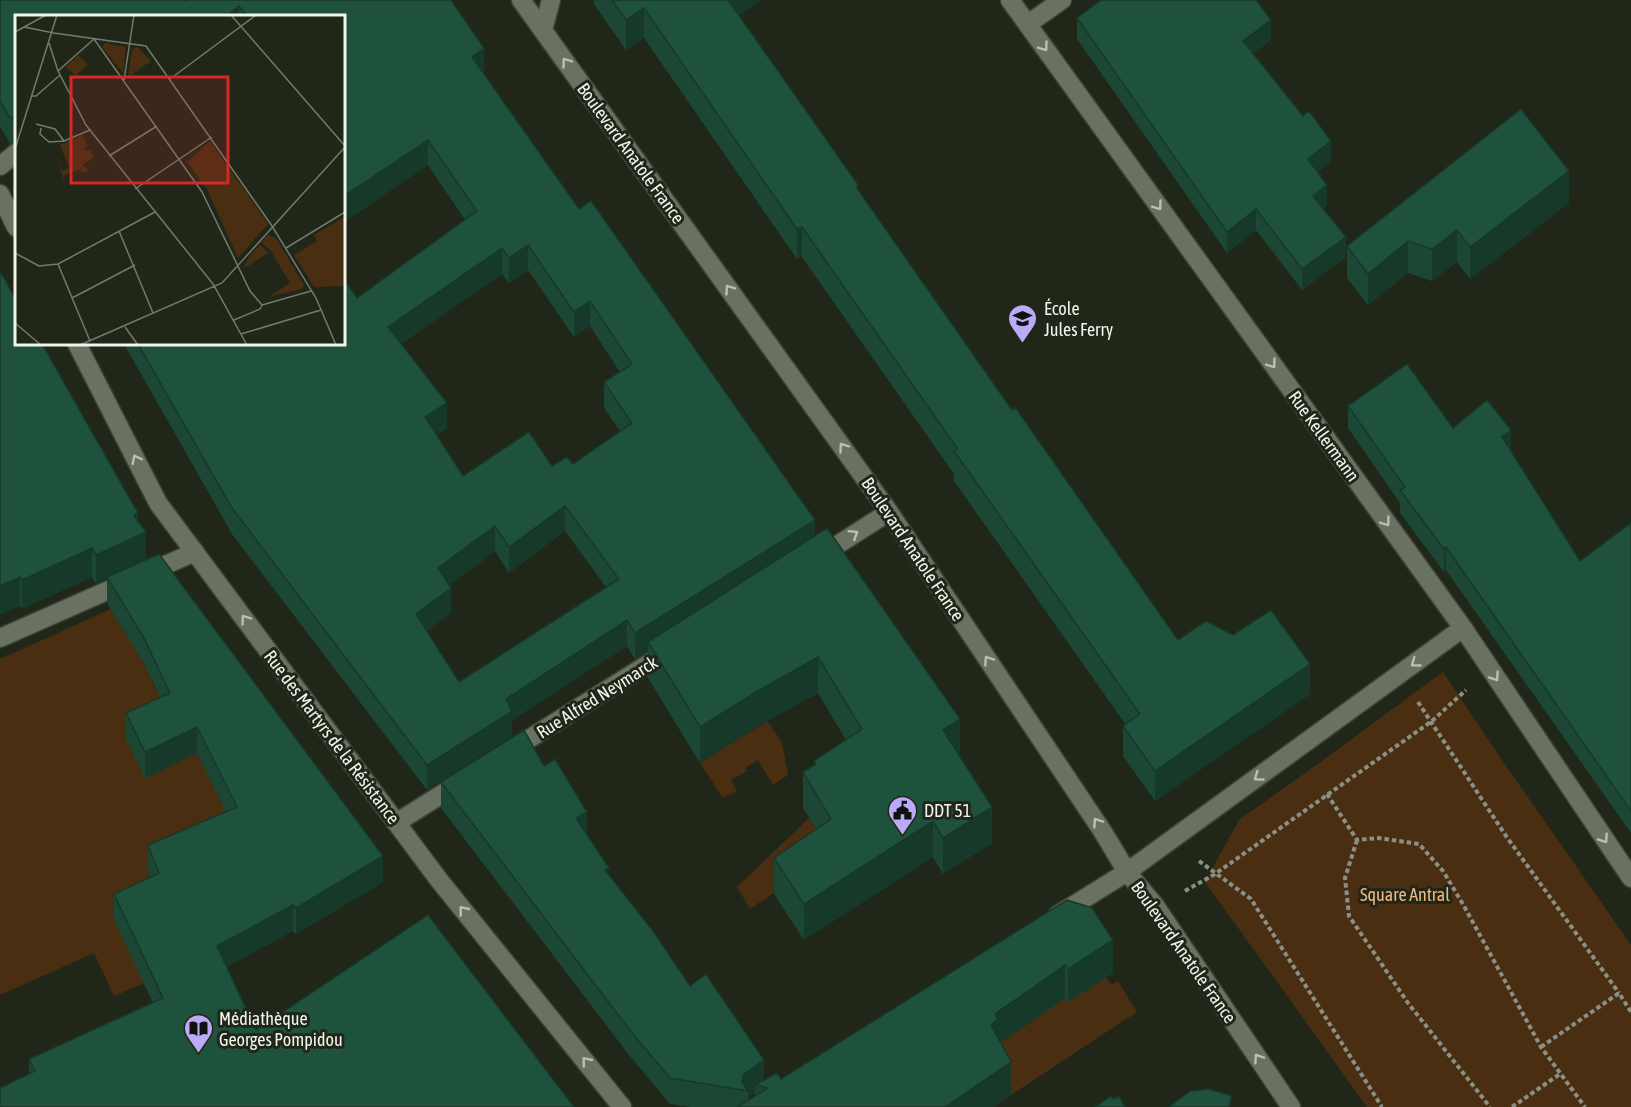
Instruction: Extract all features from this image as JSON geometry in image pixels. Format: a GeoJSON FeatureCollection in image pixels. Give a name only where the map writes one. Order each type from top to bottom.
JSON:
{"type":"FeatureCollection","features":[{"type":"Feature","properties":{"kind":"street","name":"Boulevard Anatole France"},"geometry":{"type":"LineString","coordinates":[[521,0],[889,512],[1103,832],[1127,872],[1156,907],[1291,1107]]}},
{"type":"Feature","properties":{"kind":"street"},"geometry":{"type":"LineString","coordinates":[[543,30],[551,0]]}},
{"type":"Feature","properties":{"kind":"street","name":"Rue Kellermann"},"geometry":{"type":"LineString","coordinates":[[1010,0],[1463,628],[1631,878]]}},
{"type":"Feature","properties":{"kind":"street"},"geometry":{"type":"LineString","coordinates":[[1028,24],[1062,0]]}},
{"type":"Feature","properties":{"kind":"street"},"geometry":{"type":"LineString","coordinates":[[0,166],[15,154]]}},
{"type":"Feature","properties":{"kind":"street"},"geometry":{"type":"LineString","coordinates":[[0,194],[15,225]]}},
{"type":"Feature","properties":{"kind":"street","name":"Rue des Martyrs de la Résistance"},"geometry":{"type":"LineString","coordinates":[[77,345],[158,503],[396,824],[622,1107]]}},
{"type":"Feature","properties":{"kind":"street"},"geometry":{"type":"LineString","coordinates":[[809,562],[889,512]]}},
{"type":"Feature","properties":{"kind":"street"},"geometry":{"type":"LineString","coordinates":[[0,638],[195,552]]}},
{"type":"Feature","properties":{"kind":"street"},"geometry":{"type":"LineString","coordinates":[[1042,925],[1127,872],[1463,628]]}},
{"type":"Feature","properties":{"kind":"street","name":"Rue Alfred Neymarck"},"geometry":{"type":"LineString","coordinates":[[497,760],[679,645]]}},
{"type":"Feature","properties":{"kind":"street"},"geometry":{"type":"LineString","coordinates":[[396,824],[477,772]]}},
{"type":"Feature","properties":{"kind":"path"},"geometry":{"type":"LineString","coordinates":[[1156,907],[1215,874],[1432,721],[1489,669]]}},
{"type":"Feature","properties":{"kind":"path"},"geometry":{"type":"LineString","coordinates":[[1398,675],[1432,721],[1506,836],[1631,1012]]}},
{"type":"Feature","properties":{"kind":"path"},"geometry":{"type":"LineString","coordinates":[[1328,794],[1357,840],[1345,878],[1348,916],[1408,1003],[1490,1107]]}},
{"type":"Feature","properties":{"kind":"path"},"geometry":{"type":"LineString","coordinates":[[1357,840],[1379,838],[1419,844],[1443,872],[1541,1047],[1585,1107]]}},
{"type":"Feature","properties":{"kind":"path"},"geometry":{"type":"LineString","coordinates":[[1172,839],[1215,874],[1251,899],[1382,1107]]}},
{"type":"Feature","properties":{"kind":"path"},"geometry":{"type":"LineString","coordinates":[[1541,1047],[1619,993]]}},
{"type":"Feature","properties":{"kind":"path"},"geometry":{"type":"LineString","coordinates":[[1512,1107],[1560,1074]]}},
{"type":"Feature","properties":{"kind":"green space"},"geometry":{"type":"Polygon","coordinates":[[[111,609],[144,664],[156,690],[164,687],[145,778],[197,753],[237,832],[148,871],[186,966],[114,996],[94,953],[0,995],[0,659],[111,609]]]}},
{"type":"Feature","properties":{"kind":"green space","name":"Square Antral"},"geometry":{"type":"Polygon","coordinates":[[[1443,672],[1631,945],[1631,1107],[1367,1107],[1205,882],[1239,820],[1443,672]]]}},
{"type":"Feature","properties":{"kind":"green space"},"geometry":{"type":"Polygon","coordinates":[[[767,721],[782,742],[788,775],[773,785],[758,760],[745,768],[747,771],[731,780],[737,791],[723,798],[700,763],[767,721]]]}},
{"type":"Feature","properties":{"kind":"green space"},"geometry":{"type":"Polygon","coordinates":[[[809,818],[835,852],[750,909],[737,887],[809,818]]]}},
{"type":"Feature","properties":{"kind":"green space"},"geometry":{"type":"Polygon","coordinates":[[[1106,977],[1111,985],[1118,981],[1137,1012],[1011,1095],[990,1057],[988,1036],[1016,1032],[1065,998],[1068,1001],[1106,977]]]}},
{"type":"Feature","properties":{"kind":"building"},"geometry":{"type":"Polygon","coordinates":[[[0,0],[451,0],[484,48],[472,57],[579,209],[591,201],[815,520],[635,633],[627,620],[506,699],[512,711],[427,765],[232,508],[139,345],[345,345],[345,280],[357,298],[477,211],[428,140],[345,195],[345,15],[246,15],[239,6],[228,15],[15,15],[15,117],[10,118],[0,101],[0,0]],[[528,245],[509,258],[502,248],[388,327],[447,403],[425,417],[463,476],[529,432],[552,466],[567,457],[573,464],[632,423],[604,382],[632,364],[590,301],[574,312],[528,245]],[[565,506],[509,547],[495,526],[438,568],[451,588],[416,614],[459,682],[619,579],[565,506]]]}},
{"type":"Feature","properties":{"kind":"building"},"geometry":{"type":"Polygon","coordinates":[[[612,0],[728,0],[1012,410],[1015,407],[1178,640],[1206,621],[1233,635],[1271,610],[1310,664],[1155,771],[1123,726],[1140,714],[954,451],[957,448],[802,227],[797,229],[644,8],[626,20],[612,0]]]}},
{"type":"Feature","properties":{"kind":"building"},"geometry":{"type":"Polygon","coordinates":[[[1101,0],[1256,0],[1271,20],[1243,41],[1303,116],[1309,111],[1331,141],[1308,159],[1327,185],[1313,196],[1346,237],[1302,269],[1256,209],[1227,232],[1077,18],[1101,0]]]}},
{"type":"Feature","properties":{"kind":"building"},"geometry":{"type":"Polygon","coordinates":[[[1521,109],[1569,171],[1470,247],[1457,230],[1432,249],[1408,241],[1368,274],[1347,246],[1521,109]]]}},
{"type":"Feature","properties":{"kind":"building"},"geometry":{"type":"Polygon","coordinates":[[[0,271],[15,298],[15,345],[43,345],[138,513],[134,516],[146,532],[96,555],[92,548],[22,580],[20,577],[0,586],[0,271]]]}},
{"type":"Feature","properties":{"kind":"building"},"geometry":{"type":"Polygon","coordinates":[[[1407,364],[1453,428],[1487,400],[1511,430],[1502,437],[1580,561],[1631,523],[1631,811],[1446,547],[1444,549],[1400,490],[1405,487],[1348,406],[1407,364]]]}},
{"type":"Feature","properties":{"kind":"building"},"geometry":{"type":"Polygon","coordinates":[[[827,528],[960,719],[943,730],[992,807],[943,838],[933,821],[804,904],[774,858],[831,819],[803,772],[816,764],[814,761],[862,729],[818,657],[700,727],[648,642],[827,528]]]}},
{"type":"Feature","properties":{"kind":"building"},"geometry":{"type":"Polygon","coordinates":[[[159,554],[383,856],[296,908],[293,905],[217,946],[256,1030],[428,915],[574,1107],[0,1107],[0,1088],[35,1071],[29,1059],[163,998],[114,894],[159,873],[148,845],[237,807],[197,727],[145,752],[126,713],[170,693],[144,638],[107,577],[159,554]]]}},
{"type":"Feature","properties":{"kind":"building"},"geometry":{"type":"Polygon","coordinates":[[[524,730],[544,766],[555,759],[587,812],[576,818],[609,868],[605,870],[653,931],[690,986],[706,974],[764,1060],[743,1075],[742,1082],[748,1091],[670,1078],[629,1029],[441,782],[524,730]]]}},
{"type":"Feature","properties":{"kind":"building"},"geometry":{"type":"Polygon","coordinates":[[[1067,900],[1092,908],[1113,940],[1068,969],[1065,965],[995,1014],[998,1019],[991,1025],[1011,1062],[945,1107],[737,1107],[768,1088],[755,1085],[777,1073],[781,1079],[1067,900]]]}},
{"type":"Feature","properties":{"kind":"building"},"geometry":{"type":"Polygon","coordinates":[[[1209,1089],[1232,1096],[1229,1107],[1169,1107],[1190,1091],[1209,1089]]]}},
{"type":"Feature","properties":{"kind":"building"},"geometry":{"type":"Polygon","coordinates":[[[1111,1096],[1113,1099],[1119,1096],[1125,1107],[1095,1107],[1111,1096]]]}},
{"type":"Feature","properties":{"kind":"place","name":"École Jules Ferry"},"geometry":{"type":"Point","coordinates":[1023,344]}},
{"type":"Feature","properties":{"kind":"place","name":"DDT 51"},"geometry":{"type":"Point","coordinates":[903,836]}},
{"type":"Feature","properties":{"kind":"place","name":"Médiathèque Georges Pompidou"},"geometry":{"type":"Point","coordinates":[198,1054]}}]}
